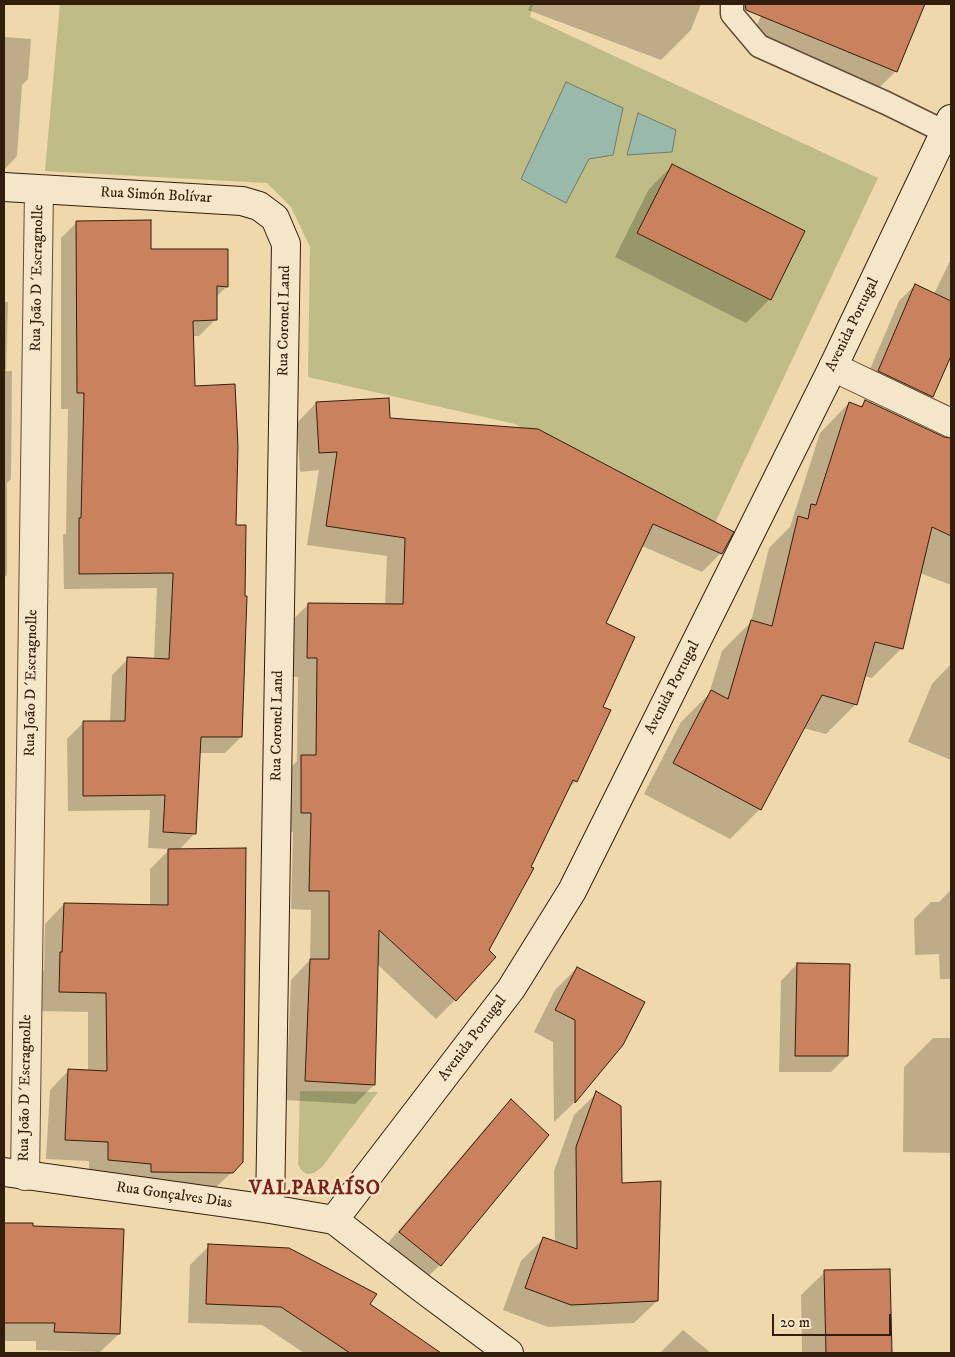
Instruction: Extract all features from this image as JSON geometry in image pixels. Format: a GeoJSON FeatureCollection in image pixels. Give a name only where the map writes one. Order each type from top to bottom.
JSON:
{"type":"FeatureCollection","features":[{"type":"Feature","properties":{"kind":"street","name":"Avenida Portugal"},"geometry":{"type":"LineString","coordinates":[[334,1220],[511,989],[572,891],[833,366],[948,125]]}},
{"type":"Feature","properties":{"kind":"street","name":"Rua Simón Bolívar"},"geometry":{"type":"LineString","coordinates":[[4,187],[242,201],[259,206],[275,218],[286,244]]}},
{"type":"Feature","properties":{"kind":"street","name":"Rua João D´Escragnolle"},"geometry":{"type":"LineString","coordinates":[[14,1174],[39,190]]}},
{"type":"Feature","properties":{"kind":"street","name":"Rua Coronel Land"},"geometry":{"type":"LineString","coordinates":[[270,1209],[286,244]]}},
{"type":"Feature","properties":{"kind":"street"},"geometry":{"type":"LineString","coordinates":[[833,366],[951,423]]}},
{"type":"Feature","properties":{"kind":"street","name":"Rua Gonçalves Dias"},"geometry":{"type":"LineString","coordinates":[[14,1174],[270,1209],[334,1220],[509,1353]]}},
{"type":"Feature","properties":{"kind":"lane"},"geometry":{"type":"LineString","coordinates":[[732,4],[732,14],[759,46],[886,103],[948,125]]}},
{"type":"Feature","properties":{"kind":"shaded area"},"geometry":{"type":"Polygon","coordinates":[[[60,4],[533,4],[530,17],[878,178],[714,525],[515,424],[308,377],[310,247],[291,207],[267,183],[45,171],[60,4]]]}},
{"type":"Feature","properties":{"kind":"shaded area"},"geometry":{"type":"Polygon","coordinates":[[[566,82],[623,108],[613,155],[589,159],[566,203],[521,179],[566,82]]]}},
{"type":"Feature","properties":{"kind":"shaded area"},"geometry":{"type":"Polygon","coordinates":[[[638,113],[676,130],[672,152],[627,155],[638,113]]]}},
{"type":"Feature","properties":{"kind":"shaded area"},"geometry":{"type":"Polygon","coordinates":[[[300,1091],[378,1092],[322,1167],[314,1173],[307,1174],[301,1170],[298,1164],[300,1091]]]}},
{"type":"Feature","properties":{"kind":"building"},"geometry":{"type":"Polygon","coordinates":[[[745,4],[925,4],[897,72],[746,10],[745,4]]]}},
{"type":"Feature","properties":{"kind":"building"},"geometry":{"type":"Polygon","coordinates":[[[672,164],[805,231],[771,300],[637,233],[672,164]]]}},
{"type":"Feature","properties":{"kind":"building"},"geometry":{"type":"Polygon","coordinates":[[[151,220],[151,249],[228,249],[228,287],[217,286],[217,320],[193,321],[195,386],[235,384],[238,446],[236,525],[246,525],[245,596],[247,596],[242,737],[201,737],[196,834],[163,832],[165,795],[83,796],[83,721],[125,721],[127,657],[169,659],[173,573],[79,574],[79,518],[81,518],[84,393],[77,393],[76,221],[151,220]]]}},
{"type":"Feature","properties":{"kind":"building"},"geometry":{"type":"Polygon","coordinates":[[[915,284],[951,301],[951,356],[933,397],[878,371],[915,284]]]}},
{"type":"Feature","properties":{"kind":"building"},"geometry":{"type":"Polygon","coordinates":[[[389,398],[390,418],[538,429],[734,532],[722,554],[653,524],[606,623],[635,637],[603,707],[611,710],[577,782],[573,780],[531,867],[534,868],[489,950],[496,957],[456,1001],[379,930],[375,1085],[305,1081],[310,959],[329,959],[329,891],[309,891],[311,813],[301,813],[301,755],[316,755],[317,658],[307,658],[308,603],[403,604],[405,538],[326,526],[337,452],[319,453],[316,402],[389,398]]]}},
{"type":"Feature","properties":{"kind":"building"},"geometry":{"type":"Polygon","coordinates":[[[865,400],[944,437],[951,438],[951,536],[932,527],[903,649],[875,642],[857,705],[822,695],[761,810],[673,763],[711,690],[728,699],[751,620],[772,626],[798,516],[808,519],[811,504],[816,505],[849,402],[862,407],[865,400]]]}},
{"type":"Feature","properties":{"kind":"building"},"geometry":{"type":"Polygon","coordinates":[[[246,848],[243,1162],[233,1173],[151,1172],[151,1164],[108,1160],[108,1142],[65,1140],[68,1069],[107,1071],[106,993],[59,992],[64,903],[168,905],[168,849],[246,848]]]}},
{"type":"Feature","properties":{"kind":"building"},"geometry":{"type":"Polygon","coordinates":[[[797,963],[850,964],[848,1056],[795,1056],[797,963]]]}},
{"type":"Feature","properties":{"kind":"building"},"geometry":{"type":"Polygon","coordinates":[[[577,967],[645,1002],[623,1045],[575,1103],[575,1020],[555,1010],[577,967]]]}},
{"type":"Feature","properties":{"kind":"building"},"geometry":{"type":"Polygon","coordinates":[[[596,1091],[621,1106],[622,1183],[661,1181],[658,1301],[571,1305],[525,1288],[543,1237],[577,1249],[576,1147],[596,1091]]]}},
{"type":"Feature","properties":{"kind":"building"},"geometry":{"type":"Polygon","coordinates":[[[511,1099],[549,1135],[441,1266],[399,1232],[511,1099]]]}},
{"type":"Feature","properties":{"kind":"building"},"geometry":{"type":"Polygon","coordinates":[[[4,1223],[33,1223],[33,1226],[124,1229],[120,1334],[54,1332],[55,1323],[4,1323],[4,1223]]]}},
{"type":"Feature","properties":{"kind":"building"},"geometry":{"type":"Polygon","coordinates":[[[208,1244],[289,1248],[377,1294],[370,1304],[441,1353],[350,1353],[281,1307],[206,1304],[208,1244]]]}},
{"type":"Feature","properties":{"kind":"building"},"geometry":{"type":"Polygon","coordinates":[[[890,1269],[892,1353],[826,1353],[824,1270],[890,1269]]]}},
{"type":"Feature","properties":{"kind":"district","name":"VALPARAÍSO"},"geometry":{"type":"Point","coordinates":[315,1190]}}]}
